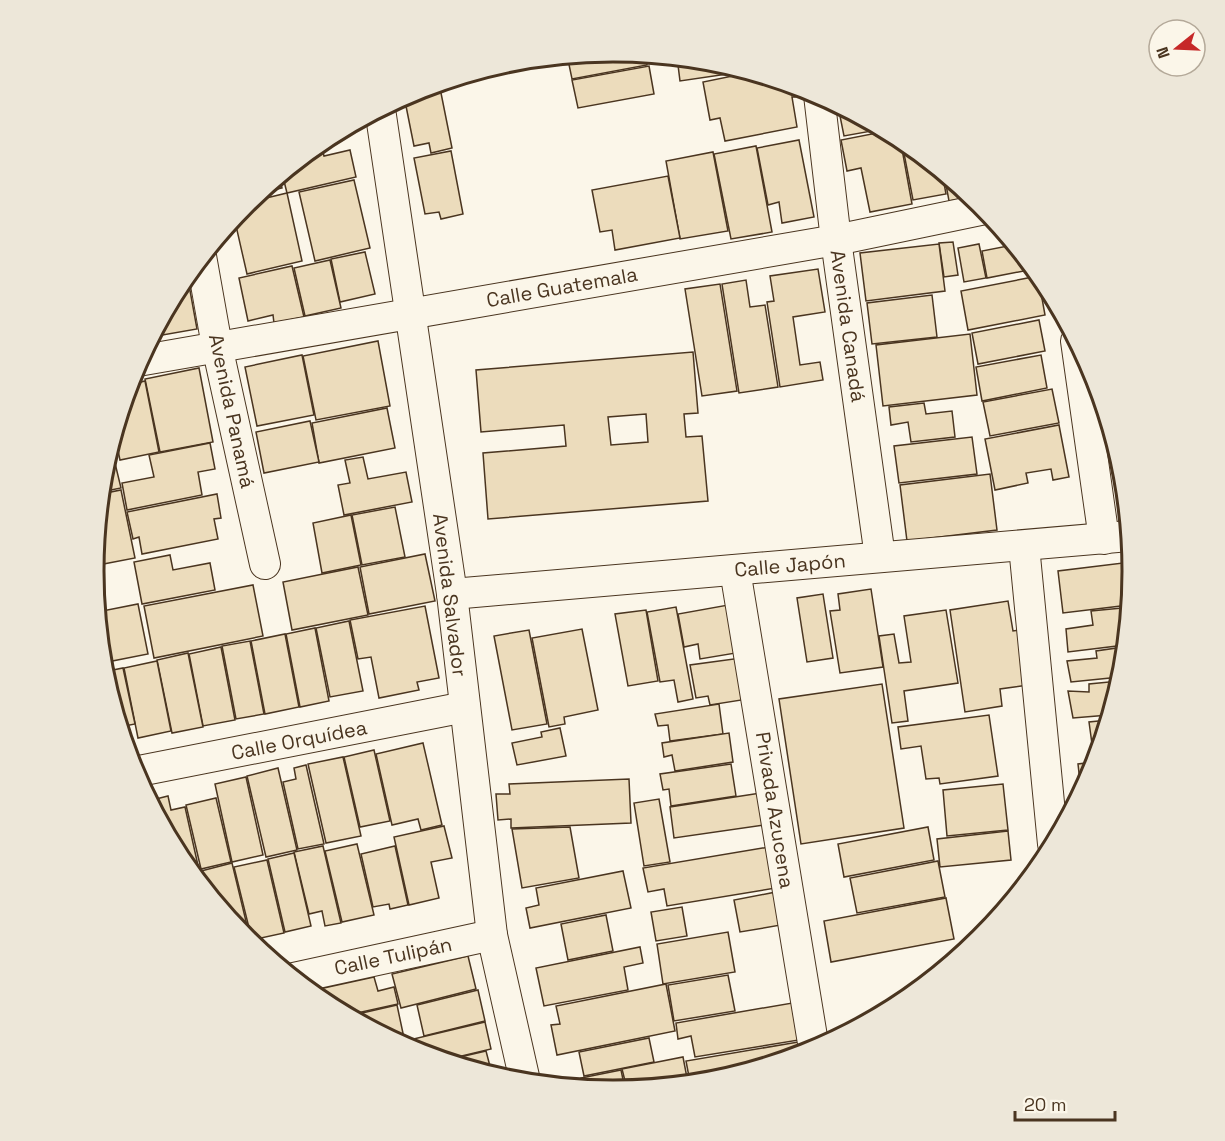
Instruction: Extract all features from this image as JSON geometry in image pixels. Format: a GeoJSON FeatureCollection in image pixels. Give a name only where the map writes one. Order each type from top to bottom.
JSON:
{"type":"FeatureCollection","features":[{"type":"Feature","properties":{"kind":"street","name":"Avenida Canadá"},"geometry":{"type":"LineString","coordinates":[[820,106],[836,240],[880,557]]}},
{"type":"Feature","properties":{"kind":"street","name":"Avenida Salvador"},"geometry":{"type":"LineString","coordinates":[[381,117],[452,594],[492,934],[523,1071]]}},
{"type":"Feature","properties":{"kind":"street","name":"Calle Guatemala"},"geometry":{"type":"LineString","coordinates":[[150,359],[836,240],[973,212]]}},
{"type":"Feature","properties":{"kind":"street","name":"Avenida Panamá"},"geometry":{"type":"LineString","coordinates":[[203,269],[217,346],[265,564]]}},
{"type":"Feature","properties":{"kind":"street"},"geometry":{"type":"LineString","coordinates":[[1083,377],[1116,538]]}},
{"type":"Feature","properties":{"kind":"street","name":"Calle Japón"},"geometry":{"type":"LineString","coordinates":[[452,594],[1116,538]]}},
{"type":"Feature","properties":{"kind":"street"},"geometry":{"type":"LineString","coordinates":[[1024,546],[1051,828]]}},
{"type":"Feature","properties":{"kind":"street","name":"Privada Azucena"},"geometry":{"type":"LineString","coordinates":[[735,570],[811,1039]]}},
{"type":"Feature","properties":{"kind":"street","name":"Calle Orquídea"},"geometry":{"type":"LineString","coordinates":[[144,770],[465,707]]}},
{"type":"Feature","properties":{"kind":"street","name":"Calle Tulipán"},"geometry":{"type":"LineString","coordinates":[[305,976],[492,934]]}},
{"type":"Feature","properties":{"kind":"building"},"geometry":{"type":"Polygon","coordinates":[[[647,63],[647,65],[572,79],[569,64],[647,63]]]}},
{"type":"Feature","properties":{"kind":"building"},"geometry":{"type":"Polygon","coordinates":[[[649,66],[654,94],[578,108],[572,80],[649,66]]]}},
{"type":"Feature","properties":{"kind":"building"},"geometry":{"type":"Polygon","coordinates":[[[678,66],[725,74],[680,81],[678,66]]]}},
{"type":"Feature","properties":{"kind":"building"},"geometry":{"type":"Polygon","coordinates":[[[732,76],[795,96],[792,97],[797,127],[725,141],[720,118],[710,120],[703,82],[732,76]]]}},
{"type":"Feature","properties":{"kind":"building"},"geometry":{"type":"Polygon","coordinates":[[[441,92],[452,148],[431,153],[429,143],[414,146],[406,105],[441,92]]]}},
{"type":"Feature","properties":{"kind":"building"},"geometry":{"type":"Polygon","coordinates":[[[840,115],[869,131],[844,136],[840,115]]]}},
{"type":"Feature","properties":{"kind":"building"},"geometry":{"type":"Polygon","coordinates":[[[873,134],[903,153],[912,204],[870,212],[861,168],[847,171],[841,140],[873,134]]]}},
{"type":"Feature","properties":{"kind":"building"},"geometry":{"type":"Polygon","coordinates":[[[799,140],[814,217],[782,223],[779,202],[768,205],[757,148],[799,140]]]}},
{"type":"Feature","properties":{"kind":"building"},"geometry":{"type":"Polygon","coordinates":[[[756,146],[772,232],[731,239],[714,154],[756,146]]]}},
{"type":"Feature","properties":{"kind":"building"},"geometry":{"type":"Polygon","coordinates":[[[350,150],[356,177],[287,193],[284,182],[323,152],[324,156],[350,150]]]}},
{"type":"Feature","properties":{"kind":"building"},"geometry":{"type":"Polygon","coordinates":[[[451,151],[463,214],[441,219],[439,212],[425,214],[414,158],[451,151]]]}},
{"type":"Feature","properties":{"kind":"building"},"geometry":{"type":"Polygon","coordinates":[[[713,152],[728,231],[680,239],[666,161],[713,152]]]}},
{"type":"Feature","properties":{"kind":"building"},"geometry":{"type":"Polygon","coordinates":[[[904,154],[944,185],[946,194],[913,200],[904,154]]]}},
{"type":"Feature","properties":{"kind":"building"},"geometry":{"type":"Polygon","coordinates":[[[668,176],[680,238],[615,250],[612,230],[600,232],[592,190],[668,176]]]}},
{"type":"Feature","properties":{"kind":"building"},"geometry":{"type":"Polygon","coordinates":[[[354,180],[370,248],[315,261],[299,192],[354,180]]]}},
{"type":"Feature","properties":{"kind":"building"},"geometry":{"type":"Polygon","coordinates":[[[946,187],[960,199],[949,201],[946,187]]]}},
{"type":"Feature","properties":{"kind":"building"},"geometry":{"type":"Polygon","coordinates":[[[287,193],[302,261],[247,274],[237,228],[267,198],[287,193]]]}},
{"type":"Feature","properties":{"kind":"building"},"geometry":{"type":"Polygon","coordinates":[[[953,242],[958,275],[944,277],[939,243],[953,242]]]}},
{"type":"Feature","properties":{"kind":"building"},"geometry":{"type":"Polygon","coordinates":[[[939,244],[945,291],[866,301],[860,253],[939,244]]]}},
{"type":"Feature","properties":{"kind":"building"},"geometry":{"type":"Polygon","coordinates":[[[979,244],[986,278],[964,282],[958,248],[979,244]]]}},
{"type":"Feature","properties":{"kind":"building"},"geometry":{"type":"Polygon","coordinates":[[[1004,247],[1023,271],[987,278],[982,251],[1004,247]]]}},
{"type":"Feature","properties":{"kind":"building"},"geometry":{"type":"Polygon","coordinates":[[[365,252],[375,294],[340,302],[331,259],[365,252]]]}},
{"type":"Feature","properties":{"kind":"building"},"geometry":{"type":"Polygon","coordinates":[[[330,260],[341,308],[305,316],[294,268],[330,260]]]}},
{"type":"Feature","properties":{"kind":"building"},"geometry":{"type":"Polygon","coordinates":[[[292,266],[304,317],[274,323],[273,315],[248,321],[239,278],[292,266]]]}},
{"type":"Feature","properties":{"kind":"building"},"geometry":{"type":"Polygon","coordinates":[[[818,269],[825,312],[793,317],[800,365],[820,362],[823,380],[780,387],[767,302],[774,301],[770,276],[818,269]]]}},
{"type":"Feature","properties":{"kind":"building"},"geometry":{"type":"Polygon","coordinates":[[[1028,278],[1042,298],[1045,315],[968,330],[961,291],[1028,278]]]}},
{"type":"Feature","properties":{"kind":"building"},"geometry":{"type":"Polygon","coordinates":[[[746,280],[750,307],[765,305],[778,387],[739,393],[722,284],[746,280]]]}},
{"type":"Feature","properties":{"kind":"building"},"geometry":{"type":"Polygon","coordinates":[[[720,284],[737,391],[702,396],[685,289],[720,284]]]}},
{"type":"Feature","properties":{"kind":"building"},"geometry":{"type":"Polygon","coordinates":[[[189,287],[197,329],[161,335],[189,287]]]}},
{"type":"Feature","properties":{"kind":"building"},"geometry":{"type":"Polygon","coordinates":[[[932,295],[937,337],[872,344],[867,303],[932,295]]]}},
{"type":"Feature","properties":{"kind":"building"},"geometry":{"type":"Polygon","coordinates":[[[1039,320],[1045,351],[978,364],[972,333],[1039,320]]]}},
{"type":"Feature","properties":{"kind":"building"},"geometry":{"type":"Polygon","coordinates":[[[970,334],[977,395],[883,406],[876,345],[970,334]]]}},
{"type":"Feature","properties":{"kind":"building"},"geometry":{"type":"Polygon","coordinates":[[[378,341],[390,406],[316,420],[303,356],[378,341]]]}},
{"type":"Feature","properties":{"kind":"building"},"geometry":{"type":"Polygon","coordinates":[[[693,352],[698,413],[684,414],[686,437],[702,436],[708,501],[488,519],[483,453],[566,446],[564,425],[481,432],[476,370],[693,352]],[[646,414],[608,417],[611,445],[648,442],[646,414]]]}},
{"type":"Feature","properties":{"kind":"building"},"geometry":{"type":"Polygon","coordinates":[[[302,355],[314,415],[257,426],[245,367],[302,355]]]}},
{"type":"Feature","properties":{"kind":"building"},"geometry":{"type":"Polygon","coordinates":[[[1041,355],[1047,388],[982,401],[976,367],[1041,355]]]}},
{"type":"Feature","properties":{"kind":"building"},"geometry":{"type":"Polygon","coordinates":[[[199,368],[213,442],[160,452],[145,379],[199,368]]]}},
{"type":"Feature","properties":{"kind":"building"},"geometry":{"type":"Polygon","coordinates":[[[145,381],[159,452],[120,460],[118,451],[121,439],[140,382],[145,381]]]}},
{"type":"Feature","properties":{"kind":"building"},"geometry":{"type":"Polygon","coordinates":[[[1052,389],[1059,423],[990,436],[983,402],[1052,389]]]}},
{"type":"Feature","properties":{"kind":"building"},"geometry":{"type":"Polygon","coordinates":[[[924,403],[926,414],[952,411],[955,437],[911,442],[908,422],[891,425],[889,407],[924,403]]]}},
{"type":"Feature","properties":{"kind":"building"},"geometry":{"type":"Polygon","coordinates":[[[387,408],[395,448],[319,463],[312,423],[387,408]]]}},
{"type":"Feature","properties":{"kind":"building"},"geometry":{"type":"Polygon","coordinates":[[[310,421],[319,462],[264,473],[256,432],[310,421]]]}},
{"type":"Feature","properties":{"kind":"building"},"geometry":{"type":"Polygon","coordinates":[[[1059,425],[1069,477],[1053,480],[1051,469],[1026,473],[1028,483],[995,490],[985,439],[1059,425]]]}},
{"type":"Feature","properties":{"kind":"building"},"geometry":{"type":"Polygon","coordinates":[[[972,437],[977,474],[899,483],[894,446],[972,437]]]}},
{"type":"Feature","properties":{"kind":"building"},"geometry":{"type":"Polygon","coordinates":[[[210,443],[215,469],[198,472],[202,495],[127,510],[122,483],[154,477],[149,455],[210,443]]]}},
{"type":"Feature","properties":{"kind":"building"},"geometry":{"type":"Polygon","coordinates":[[[363,457],[368,479],[406,472],[412,502],[344,515],[338,485],[350,483],[345,460],[363,457]]]}},
{"type":"Feature","properties":{"kind":"building"},"geometry":{"type":"Polygon","coordinates":[[[115,463],[121,488],[110,490],[115,463]]]}},
{"type":"Feature","properties":{"kind":"building"},"geometry":{"type":"Polygon","coordinates":[[[990,474],[997,530],[907,541],[900,485],[990,474]]]}},
{"type":"Feature","properties":{"kind":"building"},"geometry":{"type":"Polygon","coordinates":[[[121,490],[135,558],[104,564],[105,537],[110,492],[121,490]]]}},
{"type":"Feature","properties":{"kind":"building"},"geometry":{"type":"Polygon","coordinates":[[[217,494],[221,518],[214,519],[218,539],[142,554],[139,537],[133,539],[127,512],[217,494]]]}},
{"type":"Feature","properties":{"kind":"building"},"geometry":{"type":"Polygon","coordinates":[[[395,507],[405,557],[362,565],[352,515],[395,507]]]}},
{"type":"Feature","properties":{"kind":"building"},"geometry":{"type":"Polygon","coordinates":[[[351,515],[361,565],[322,573],[313,523],[351,515]]]}},
{"type":"Feature","properties":{"kind":"building"},"geometry":{"type":"Polygon","coordinates":[[[425,554],[435,601],[369,614],[360,567],[425,554]]]}},
{"type":"Feature","properties":{"kind":"building"},"geometry":{"type":"Polygon","coordinates":[[[170,555],[173,570],[210,563],[215,590],[142,604],[134,562],[170,555]]]}},
{"type":"Feature","properties":{"kind":"building"},"geometry":{"type":"Polygon","coordinates":[[[1122,563],[1120,606],[1063,613],[1058,571],[1122,563]]]}},
{"type":"Feature","properties":{"kind":"building"},"geometry":{"type":"Polygon","coordinates":[[[358,567],[368,615],[292,630],[283,582],[358,567]]]}},
{"type":"Feature","properties":{"kind":"building"},"geometry":{"type":"Polygon","coordinates":[[[253,585],[263,636],[154,658],[144,606],[253,585]]]}},
{"type":"Feature","properties":{"kind":"building"},"geometry":{"type":"Polygon","coordinates":[[[871,589],[883,667],[840,673],[830,611],[840,610],[838,594],[871,589]]]}},
{"type":"Feature","properties":{"kind":"building"},"geometry":{"type":"Polygon","coordinates":[[[823,594],[833,658],[807,662],[797,598],[823,594]]]}},
{"type":"Feature","properties":{"kind":"building"},"geometry":{"type":"Polygon","coordinates":[[[1008,601],[1013,631],[1026,629],[1035,684],[1000,689],[1002,706],[965,712],[950,610],[1008,601]]]}},
{"type":"Feature","properties":{"kind":"building"},"geometry":{"type":"Polygon","coordinates":[[[138,604],[148,654],[112,661],[106,610],[138,604]]]}},
{"type":"Feature","properties":{"kind":"building"},"geometry":{"type":"Polygon","coordinates":[[[728,605],[736,653],[700,659],[698,644],[684,647],[678,614],[728,605]]]}},
{"type":"Feature","properties":{"kind":"building"},"geometry":{"type":"Polygon","coordinates":[[[425,606],[439,678],[417,682],[419,690],[379,698],[371,657],[358,659],[350,620],[425,606]]]}},
{"type":"Feature","properties":{"kind":"building"},"geometry":{"type":"Polygon","coordinates":[[[676,607],[693,699],[678,702],[674,680],[660,682],[647,612],[676,607]]]}},
{"type":"Feature","properties":{"kind":"building"},"geometry":{"type":"Polygon","coordinates":[[[1120,608],[1116,646],[1068,652],[1066,629],[1093,625],[1091,611],[1120,608]]]}},
{"type":"Feature","properties":{"kind":"building"},"geometry":{"type":"Polygon","coordinates":[[[646,610],[658,681],[628,686],[615,614],[646,610]]]}},
{"type":"Feature","properties":{"kind":"building"},"geometry":{"type":"Polygon","coordinates":[[[946,610],[958,683],[904,691],[908,721],[892,723],[879,636],[894,634],[899,663],[911,662],[904,616],[946,610]]]}},
{"type":"Feature","properties":{"kind":"building"},"geometry":{"type":"Polygon","coordinates":[[[349,621],[363,691],[330,697],[316,628],[349,621]]]}},
{"type":"Feature","properties":{"kind":"building"},"geometry":{"type":"Polygon","coordinates":[[[315,628],[329,701],[300,707],[286,634],[315,628]]]}},
{"type":"Feature","properties":{"kind":"building"},"geometry":{"type":"Polygon","coordinates":[[[582,629],[598,710],[564,717],[565,724],[549,727],[532,638],[582,629]]]}},
{"type":"Feature","properties":{"kind":"building"},"geometry":{"type":"Polygon","coordinates":[[[529,630],[547,724],[512,730],[494,636],[529,630]]]}},
{"type":"Feature","properties":{"kind":"building"},"geometry":{"type":"Polygon","coordinates":[[[285,634],[299,707],[265,714],[251,641],[285,634]]]}},
{"type":"Feature","properties":{"kind":"building"},"geometry":{"type":"Polygon","coordinates":[[[250,641],[264,714],[236,719],[222,646],[250,641]]]}},
{"type":"Feature","properties":{"kind":"building"},"geometry":{"type":"Polygon","coordinates":[[[221,647],[235,720],[203,726],[189,654],[221,647]]]}},
{"type":"Feature","properties":{"kind":"building"},"geometry":{"type":"Polygon","coordinates":[[[1115,648],[1110,678],[1071,682],[1067,661],[1097,658],[1096,651],[1115,648]]]}},
{"type":"Feature","properties":{"kind":"building"},"geometry":{"type":"Polygon","coordinates":[[[188,653],[203,727],[172,733],[157,660],[188,653]]]}},
{"type":"Feature","properties":{"kind":"building"},"geometry":{"type":"Polygon","coordinates":[[[741,658],[748,699],[710,705],[708,696],[696,698],[690,665],[741,658]]]}},
{"type":"Feature","properties":{"kind":"building"},"geometry":{"type":"Polygon","coordinates":[[[157,661],[171,731],[138,738],[124,668],[157,661]]]}},
{"type":"Feature","properties":{"kind":"building"},"geometry":{"type":"Polygon","coordinates":[[[123,668],[135,724],[128,725],[113,670],[123,668]]]}},
{"type":"Feature","properties":{"kind":"building"},"geometry":{"type":"Polygon","coordinates":[[[1109,682],[1100,716],[1073,718],[1068,691],[1089,692],[1089,684],[1109,682]]]}},
{"type":"Feature","properties":{"kind":"building"},"geometry":{"type":"Polygon","coordinates":[[[882,684],[904,828],[801,844],[779,699],[882,684]]]}},
{"type":"Feature","properties":{"kind":"building"},"geometry":{"type":"Polygon","coordinates":[[[719,704],[723,734],[670,741],[668,725],[658,726],[655,714],[719,704]]]}},
{"type":"Feature","properties":{"kind":"building"},"geometry":{"type":"Polygon","coordinates":[[[989,715],[998,776],[940,784],[939,778],[926,779],[921,746],[901,749],[898,727],[989,715]]]}},
{"type":"Feature","properties":{"kind":"building"},"geometry":{"type":"Polygon","coordinates":[[[1098,721],[1092,741],[1089,722],[1098,721]]]}},
{"type":"Feature","properties":{"kind":"building"},"geometry":{"type":"Polygon","coordinates":[[[560,728],[566,756],[517,765],[512,743],[542,737],[541,732],[560,728]]]}},
{"type":"Feature","properties":{"kind":"building"},"geometry":{"type":"Polygon","coordinates":[[[729,733],[733,762],[675,771],[672,755],[664,757],[662,743],[729,733]]]}},
{"type":"Feature","properties":{"kind":"building"},"geometry":{"type":"Polygon","coordinates":[[[423,743],[442,825],[421,830],[418,819],[392,825],[376,754],[423,743]]]}},
{"type":"Feature","properties":{"kind":"building"},"geometry":{"type":"Polygon","coordinates":[[[374,750],[390,821],[360,827],[344,757],[374,750]]]}},
{"type":"Feature","properties":{"kind":"building"},"geometry":{"type":"Polygon","coordinates":[[[343,757],[361,836],[326,843],[308,764],[343,757]]]}},
{"type":"Feature","properties":{"kind":"building"},"geometry":{"type":"Polygon","coordinates":[[[1084,763],[1079,774],[1078,764],[1084,763]]]}},
{"type":"Feature","properties":{"kind":"building"},"geometry":{"type":"Polygon","coordinates":[[[731,764],[736,796],[671,806],[669,789],[663,790],[660,774],[731,764]]]}},
{"type":"Feature","properties":{"kind":"building"},"geometry":{"type":"Polygon","coordinates":[[[306,765],[324,844],[298,849],[283,782],[296,779],[294,768],[306,765]]]}},
{"type":"Feature","properties":{"kind":"building"},"geometry":{"type":"Polygon","coordinates":[[[278,768],[297,850],[266,857],[247,776],[278,768]]]}},
{"type":"Feature","properties":{"kind":"building"},"geometry":{"type":"Polygon","coordinates":[[[246,777],[263,855],[232,862],[215,784],[246,777]]]}},
{"type":"Feature","properties":{"kind":"building"},"geometry":{"type":"Polygon","coordinates":[[[629,779],[631,823],[511,828],[511,819],[498,820],[496,794],[510,794],[509,784],[629,779]]]}},
{"type":"Feature","properties":{"kind":"building"},"geometry":{"type":"Polygon","coordinates":[[[1003,784],[1008,830],[947,836],[943,790],[1003,784]]]}},
{"type":"Feature","properties":{"kind":"building"},"geometry":{"type":"Polygon","coordinates":[[[767,792],[771,824],[674,838],[670,807],[767,792]]]}},
{"type":"Feature","properties":{"kind":"building"},"geometry":{"type":"Polygon","coordinates":[[[168,796],[171,810],[185,807],[198,865],[189,853],[157,799],[168,796]]]}},
{"type":"Feature","properties":{"kind":"building"},"geometry":{"type":"Polygon","coordinates":[[[216,798],[231,862],[201,869],[186,805],[216,798]]]}},
{"type":"Feature","properties":{"kind":"building"},"geometry":{"type":"Polygon","coordinates":[[[659,799],[670,862],[644,866],[634,803],[659,799]]]}},
{"type":"Feature","properties":{"kind":"building"},"geometry":{"type":"Polygon","coordinates":[[[444,826],[452,858],[431,862],[439,898],[409,905],[394,837],[444,826]]]}},
{"type":"Feature","properties":{"kind":"building"},"geometry":{"type":"Polygon","coordinates":[[[570,827],[579,878],[522,888],[512,829],[570,827]]]}},
{"type":"Feature","properties":{"kind":"building"},"geometry":{"type":"Polygon","coordinates":[[[928,827],[934,860],[844,877],[838,844],[928,827]]]}},
{"type":"Feature","properties":{"kind":"building"},"geometry":{"type":"Polygon","coordinates":[[[1008,831],[1011,860],[940,867],[937,839],[1008,831]]]}},
{"type":"Feature","properties":{"kind":"building"},"geometry":{"type":"Polygon","coordinates":[[[357,844],[374,915],[342,922],[325,851],[357,844]]]}},
{"type":"Feature","properties":{"kind":"building"},"geometry":{"type":"Polygon","coordinates":[[[323,846],[341,923],[325,926],[322,911],[309,914],[294,852],[323,846]]]}},
{"type":"Feature","properties":{"kind":"building"},"geometry":{"type":"Polygon","coordinates":[[[395,846],[408,905],[390,909],[389,904],[373,907],[361,854],[395,846]]]}},
{"type":"Feature","properties":{"kind":"building"},"geometry":{"type":"Polygon","coordinates":[[[769,847],[776,888],[667,906],[664,889],[648,892],[643,868],[769,847]]]}},
{"type":"Feature","properties":{"kind":"building"},"geometry":{"type":"Polygon","coordinates":[[[294,853],[311,926],[285,932],[268,859],[294,853]]]}},
{"type":"Feature","properties":{"kind":"building"},"geometry":{"type":"Polygon","coordinates":[[[267,860],[284,933],[261,938],[248,925],[234,867],[267,860]]]}},
{"type":"Feature","properties":{"kind":"building"},"geometry":{"type":"Polygon","coordinates":[[[938,861],[945,897],[857,913],[850,878],[938,861]]]}},
{"type":"Feature","properties":{"kind":"building"},"geometry":{"type":"Polygon","coordinates":[[[232,863],[246,923],[230,906],[202,871],[232,863]]]}},
{"type":"Feature","properties":{"kind":"building"},"geometry":{"type":"Polygon","coordinates":[[[623,871],[631,908],[530,928],[526,908],[539,905],[536,888],[623,871]]]}},
{"type":"Feature","properties":{"kind":"building"},"geometry":{"type":"Polygon","coordinates":[[[776,892],[781,925],[740,932],[734,900],[776,892]]]}},
{"type":"Feature","properties":{"kind":"building"},"geometry":{"type":"Polygon","coordinates":[[[946,898],[954,939],[831,962],[824,921],[946,898]]]}},
{"type":"Feature","properties":{"kind":"building"},"geometry":{"type":"Polygon","coordinates":[[[682,907],[687,936],[656,941],[651,912],[682,907]]]}},
{"type":"Feature","properties":{"kind":"building"},"geometry":{"type":"Polygon","coordinates":[[[606,915],[613,951],[568,960],[561,924],[606,915]]]}},
{"type":"Feature","properties":{"kind":"building"},"geometry":{"type":"Polygon","coordinates":[[[728,932],[735,972],[663,984],[657,944],[728,932]]]}},
{"type":"Feature","properties":{"kind":"building"},"geometry":{"type":"Polygon","coordinates":[[[640,947],[643,963],[624,967],[628,990],[544,1006],[536,968],[640,947]]]}},
{"type":"Feature","properties":{"kind":"building"},"geometry":{"type":"Polygon","coordinates":[[[468,956],[476,989],[401,1008],[392,974],[468,956]]]}},
{"type":"Feature","properties":{"kind":"building"},"geometry":{"type":"Polygon","coordinates":[[[728,975],[735,1011],[674,1021],[668,985],[728,975]]]}},
{"type":"Feature","properties":{"kind":"building"},"geometry":{"type":"Polygon","coordinates":[[[374,977],[378,991],[394,987],[398,1004],[360,1012],[322,988],[374,977]]]}},
{"type":"Feature","properties":{"kind":"building"},"geometry":{"type":"Polygon","coordinates":[[[666,984],[675,1031],[557,1055],[551,1025],[560,1024],[556,1006],[666,984]]]}},
{"type":"Feature","properties":{"kind":"building"},"geometry":{"type":"Polygon","coordinates":[[[478,990],[485,1021],[424,1036],[417,1005],[478,990]]]}},
{"type":"Feature","properties":{"kind":"building"},"geometry":{"type":"Polygon","coordinates":[[[798,1002],[805,1039],[695,1057],[691,1036],[678,1039],[676,1023],[798,1002]]]}},
{"type":"Feature","properties":{"kind":"building"},"geometry":{"type":"Polygon","coordinates":[[[397,1005],[403,1034],[387,1027],[362,1013],[397,1005]]]}},
{"type":"Feature","properties":{"kind":"building"},"geometry":{"type":"Polygon","coordinates":[[[485,1022],[491,1049],[462,1056],[414,1039],[485,1022]]]}},
{"type":"Feature","properties":{"kind":"building"},"geometry":{"type":"Polygon","coordinates":[[[649,1038],[654,1062],[584,1076],[579,1052],[649,1038]]]}},
{"type":"Feature","properties":{"kind":"building"},"geometry":{"type":"Polygon","coordinates":[[[804,1042],[712,1070],[688,1074],[686,1061],[804,1042]]]}},
{"type":"Feature","properties":{"kind":"building"},"geometry":{"type":"Polygon","coordinates":[[[486,1051],[489,1064],[481,1062],[463,1056],[486,1051]]]}},
{"type":"Feature","properties":{"kind":"building"},"geometry":{"type":"Polygon","coordinates":[[[683,1057],[686,1074],[625,1079],[622,1069],[683,1057]]]}},
{"type":"Feature","properties":{"kind":"building"},"geometry":{"type":"Polygon","coordinates":[[[621,1070],[623,1079],[612,1080],[581,1078],[621,1070]]]}}]}
